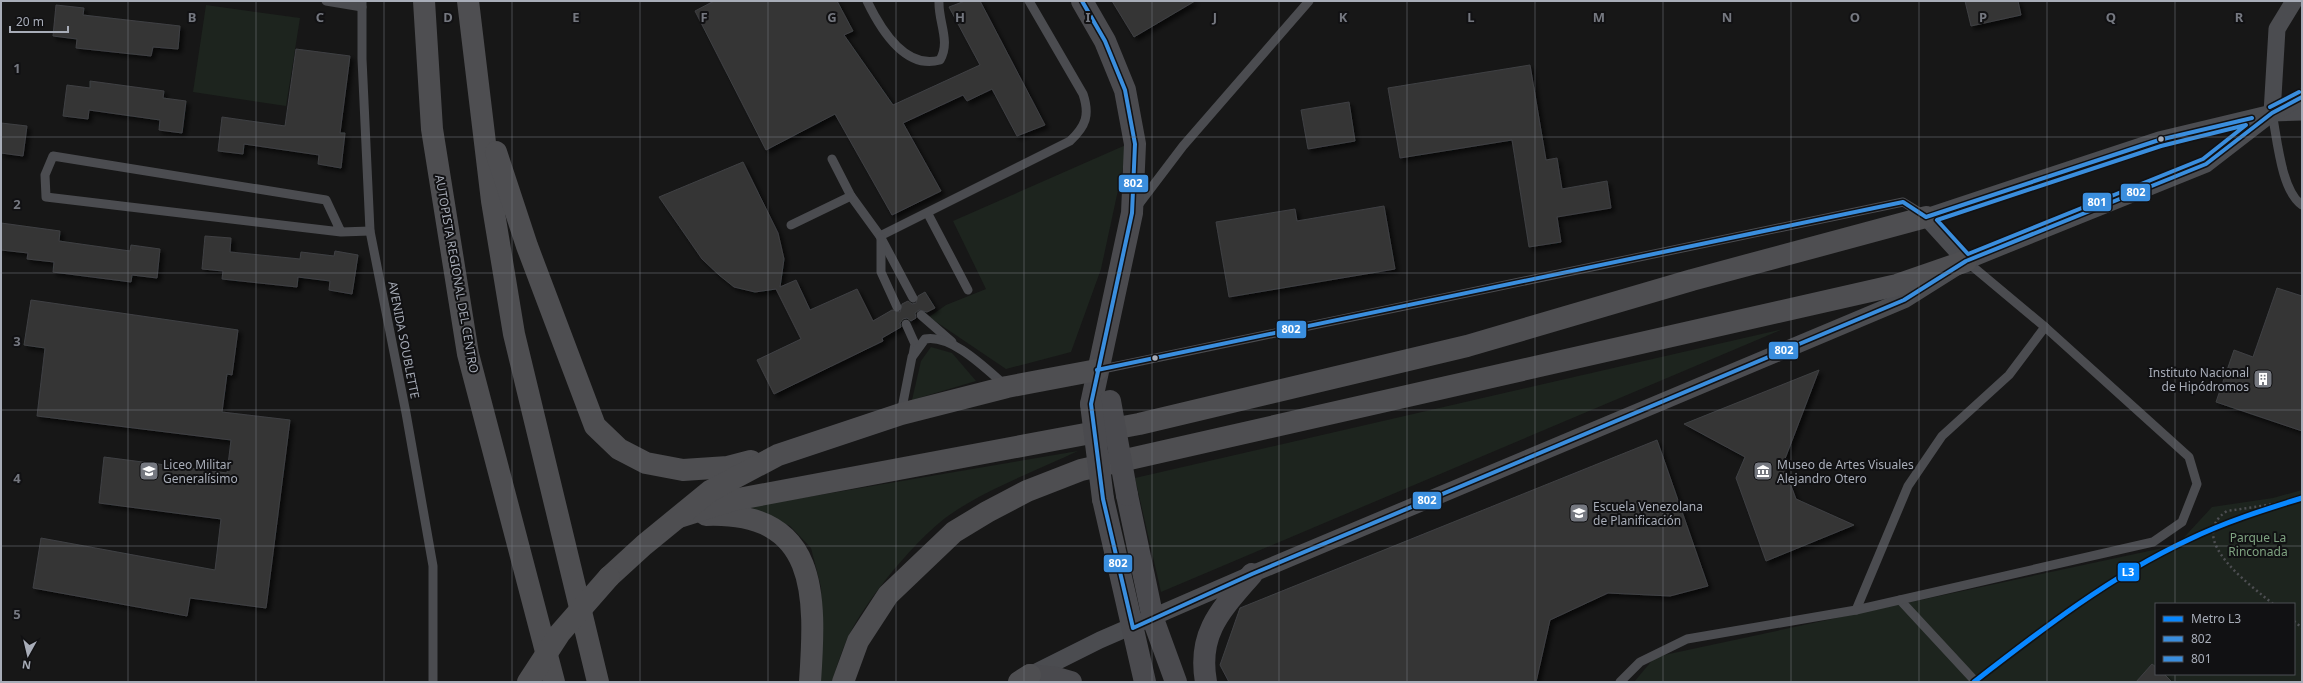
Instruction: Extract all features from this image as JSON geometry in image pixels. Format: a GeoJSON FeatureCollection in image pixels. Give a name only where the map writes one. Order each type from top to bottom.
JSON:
{"type":"FeatureCollection","features":[{"type":"Feature","properties":{"kind":"highway","name":"AUTOPISTA REGIONAL DEL CENTRO"},"geometry":{"type":"LineString","coordinates":[[424,1],[432,129],[468,354],[554,682]]}},
{"type":"Feature","properties":{"kind":"highway"},"geometry":{"type":"LineString","coordinates":[[468,1],[492,201],[514,334],[598,682]]}},
{"type":"Feature","properties":{"kind":"highway"},"geometry":{"type":"LineString","coordinates":[[482,108],[527,246],[576,370],[595,426],[619,449],[646,463],[683,470],[728,467],[778,455],[901,414],[1007,387],[1097,370]]}},
{"type":"Feature","properties":{"kind":"highway"},"geometry":{"type":"LineString","coordinates":[[678,517],[733,500],[1139,424],[1467,346],[1692,280],[1926,217]]}},
{"type":"Feature","properties":{"kind":"highway"},"geometry":{"type":"LineString","coordinates":[[843,682],[858,641],[888,595],[954,532],[986,512],[1027,491],[1081,470],[1897,285],[1966,262]]}},
{"type":"Feature","properties":{"kind":"highway"},"geometry":{"type":"LineString","coordinates":[[528,682],[560,633],[609,577],[644,545],[710,491],[778,455]]}},
{"type":"Feature","properties":{"kind":"highway"},"geometry":{"type":"LineString","coordinates":[[678,517],[734,515],[756,520],[776,530],[794,545],[807,574],[812,617],[810,682]]}},
{"type":"Feature","properties":{"kind":"main road"},"geometry":{"type":"LineString","coordinates":[[1082,1],[1105,42],[1125,90],[1135,144],[1132,214],[1097,370],[1100,403],[1103,499],[1145,682]]}},
{"type":"Feature","properties":{"kind":"main road"},"geometry":{"type":"LineString","coordinates":[[1100,403],[1127,495],[1153,619],[1176,682]]}},
{"type":"Feature","properties":{"kind":"main road"},"geometry":{"type":"LineString","coordinates":[[1206,682],[1202,665],[1206,638],[1219,612],[1252,574]]}},
{"type":"Feature","properties":{"kind":"main road"},"geometry":{"type":"LineString","coordinates":[[1025,678],[1056,678],[1071,682]]}},
{"type":"Feature","properties":{"kind":"street"},"geometry":{"type":"LineString","coordinates":[[2272,113],[2277,29],[2294,1]]}},
{"type":"Feature","properties":{"kind":"street"},"geometry":{"type":"LineString","coordinates":[[1025,678],[1100,640],[1133,628],[1252,574],[1904,300],[1966,262],[2206,164],[2272,113],[2302,97]]}},
{"type":"Feature","properties":{"kind":"street"},"geometry":{"type":"LineString","coordinates":[[1966,262],[1926,217],[2152,142],[2272,113],[2302,112]]}},
{"type":"Feature","properties":{"kind":"lane"},"geometry":{"type":"LineString","coordinates":[[326,1],[362,4]]}},
{"type":"Feature","properties":{"kind":"lane"},"geometry":{"type":"LineString","coordinates":[[866,1],[876,20],[902,50],[916,61],[932,63],[940,60],[946,51],[944,34],[938,14],[939,1]]}},
{"type":"Feature","properties":{"kind":"lane"},"geometry":{"type":"LineString","coordinates":[[880,236],[928,214],[1070,141],[1078,134],[1085,123],[1088,108],[1083,94],[1029,1]]}},
{"type":"Feature","properties":{"kind":"lane"},"geometry":{"type":"LineString","coordinates":[[1132,214],[1183,146],[1309,1]]}},
{"type":"Feature","properties":{"kind":"lane","name":"AVENIDA SOUBLETTE"},"geometry":{"type":"LineString","coordinates":[[362,4],[362,59],[370,230],[406,413],[433,566],[433,682]]}},
{"type":"Feature","properties":{"kind":"lane"},"geometry":{"type":"LineString","coordinates":[[2272,113],[2286,183],[2297,202],[2302,205]]}},
{"type":"Feature","properties":{"kind":"lane"},"geometry":{"type":"LineString","coordinates":[[341,232],[332,209],[326,200],[53,156],[45,174],[46,197],[341,232],[370,230]]}},
{"type":"Feature","properties":{"kind":"lane"},"geometry":{"type":"LineString","coordinates":[[832,159],[851,196],[880,236],[913,298]]}},
{"type":"Feature","properties":{"kind":"lane"},"geometry":{"type":"LineString","coordinates":[[791,225],[851,196]]}},
{"type":"Feature","properties":{"kind":"lane"},"geometry":{"type":"LineString","coordinates":[[1097,370],[1903,202],[1926,217]]}},
{"type":"Feature","properties":{"kind":"lane"},"geometry":{"type":"LineString","coordinates":[[928,214],[968,290]]}},
{"type":"Feature","properties":{"kind":"lane"},"geometry":{"type":"LineString","coordinates":[[880,236],[882,272],[898,307]]}},
{"type":"Feature","properties":{"kind":"lane"},"geometry":{"type":"LineString","coordinates":[[1620,682],[1640,662],[1687,638],[1856,610],[2153,542],[2182,522],[2197,484],[2189,457],[2045,327],[1966,262]]}},
{"type":"Feature","properties":{"kind":"lane"},"geometry":{"type":"LineString","coordinates":[[922,315],[956,346],[1007,387]]}},
{"type":"Feature","properties":{"kind":"lane"},"geometry":{"type":"LineString","coordinates":[[901,414],[915,344],[906,324]]}},
{"type":"Feature","properties":{"kind":"lane"},"geometry":{"type":"LineString","coordinates":[[1856,610],[1912,480],[1942,436],[2009,375],[2045,327]]}},
{"type":"Feature","properties":{"kind":"lane"},"geometry":{"type":"LineString","coordinates":[[912,357],[925,339],[931,338],[956,346]]}},
{"type":"Feature","properties":{"kind":"lane"},"geometry":{"type":"LineString","coordinates":[[1900,600],[1976,682]]}},
{"type":"Feature","properties":{"kind":"path"},"geometry":{"type":"LineString","coordinates":[[2272,603],[2233,570],[2215,542],[2213,530],[2218,516],[2227,511],[2302,500]]}},
{"type":"Feature","properties":{"kind":"green space"},"geometry":{"type":"Polygon","coordinates":[[[206,5],[300,18],[286,106],[193,92],[206,5]]]}},
{"type":"Feature","properties":{"kind":"green space"},"geometry":{"type":"Polygon","coordinates":[[[1128,144],[1101,269],[1071,352],[1006,369],[929,317],[946,305],[986,289],[953,221],[1128,144]]]}},
{"type":"Feature","properties":{"kind":"green space"},"geometry":{"type":"Polygon","coordinates":[[[1783,329],[1161,592],[1135,478],[1783,329]]]}},
{"type":"Feature","properties":{"kind":"green space"},"geometry":{"type":"Polygon","coordinates":[[[931,347],[952,353],[976,381],[912,400],[921,361],[931,347]]]}},
{"type":"Feature","properties":{"kind":"green space"},"geometry":{"type":"Polygon","coordinates":[[[1078,451],[1012,481],[962,507],[948,516],[920,540],[905,556],[864,610],[846,642],[832,682],[818,682],[822,622],[821,587],[811,548],[790,526],[749,507],[1078,451]]]}},
{"type":"Feature","properties":{"kind":"green space","name":"Parque La Rinconada"},"geometry":{"type":"Polygon","coordinates":[[[2302,490],[2302,682],[1634,682],[1655,657],[2177,545],[2212,507],[2273,498],[2302,490]]]}},
{"type":"Feature","properties":{"kind":"building"},"geometry":{"type":"Polygon","coordinates":[[[714,1],[837,1],[853,31],[844,35],[893,105],[980,65],[949,7],[965,1],[980,1],[1045,125],[1017,136],[992,89],[967,101],[963,95],[903,123],[941,191],[892,215],[835,114],[766,150],[695,11],[714,1]]]}},
{"type":"Feature","properties":{"kind":"building"},"geometry":{"type":"Polygon","coordinates":[[[1112,1],[1195,1],[1134,37],[1112,1]]]}},
{"type":"Feature","properties":{"kind":"building"},"geometry":{"type":"Polygon","coordinates":[[[1965,1],[2018,1],[2021,15],[1971,26],[1965,1]]]}},
{"type":"Feature","properties":{"kind":"building"},"geometry":{"type":"Polygon","coordinates":[[[56,5],[84,8],[83,15],[180,26],[178,49],[153,47],[151,56],[76,48],[77,39],[53,36],[56,5]]]}},
{"type":"Feature","properties":{"kind":"building"},"geometry":{"type":"Polygon","coordinates":[[[296,49],[350,56],[340,133],[345,133],[341,168],[318,164],[319,155],[244,144],[243,154],[218,151],[222,117],[285,126],[296,49]]]}},
{"type":"Feature","properties":{"kind":"building"},"geometry":{"type":"Polygon","coordinates":[[[1530,65],[1546,160],[1557,158],[1562,189],[1607,181],[1611,208],[1557,217],[1561,242],[1529,247],[1512,140],[1400,158],[1388,88],[1530,65]]]}},
{"type":"Feature","properties":{"kind":"building"},"geometry":{"type":"Polygon","coordinates":[[[90,81],[164,91],[163,98],[186,101],[182,133],[159,130],[160,120],[89,110],[88,119],[63,116],[67,85],[90,88],[90,81]]]}},
{"type":"Feature","properties":{"kind":"building"},"geometry":{"type":"Polygon","coordinates":[[[1349,102],[1355,141],[1308,149],[1301,110],[1349,102]]]}},
{"type":"Feature","properties":{"kind":"building"},"geometry":{"type":"Polygon","coordinates":[[[1,123],[27,126],[23,156],[1,153],[1,123]]]}},
{"type":"Feature","properties":{"kind":"building"},"geometry":{"type":"Polygon","coordinates":[[[743,162],[778,233],[784,259],[780,287],[796,280],[810,310],[857,289],[873,321],[892,310],[900,312],[902,304],[908,301],[912,304],[916,303],[918,296],[925,292],[935,308],[927,312],[919,310],[915,313],[916,318],[911,321],[907,318],[903,319],[900,323],[901,327],[882,338],[883,341],[774,394],[757,360],[801,339],[776,289],[755,292],[734,287],[702,259],[659,197],[743,162]]]}},
{"type":"Feature","properties":{"kind":"building"},"geometry":{"type":"Polygon","coordinates":[[[1384,206],[1395,269],[1229,297],[1216,222],[1295,209],[1297,221],[1384,206]]]}},
{"type":"Feature","properties":{"kind":"building"},"geometry":{"type":"Polygon","coordinates":[[[1,223],[60,231],[59,241],[130,251],[131,245],[160,249],[157,278],[132,275],[131,282],[53,272],[54,262],[27,259],[28,253],[1,250],[1,223]]]}},
{"type":"Feature","properties":{"kind":"building"},"geometry":{"type":"Polygon","coordinates":[[[205,236],[231,238],[230,252],[300,259],[301,252],[334,256],[335,251],[358,255],[352,294],[329,290],[330,281],[298,277],[297,287],[222,279],[223,271],[202,269],[205,236]]]}},
{"type":"Feature","properties":{"kind":"building","name":"Instituto Nacional de Hipódromos"},"geometry":{"type":"Polygon","coordinates":[[[2277,288],[2302,296],[2302,431],[2216,402],[2234,350],[2253,357],[2277,288]]]}},
{"type":"Feature","properties":{"kind":"building"},"geometry":{"type":"Polygon","coordinates":[[[31,300],[238,330],[232,375],[227,374],[222,412],[290,420],[266,608],[190,598],[187,616],[33,588],[41,538],[215,570],[221,519],[99,503],[104,457],[227,473],[231,440],[37,416],[45,348],[24,345],[31,300]]]}},
{"type":"Feature","properties":{"kind":"building","name":"Museo de Artes Visuales Alejandro Otero"},"geometry":{"type":"Polygon","coordinates":[[[1819,370],[1783,464],[1796,499],[1854,525],[1766,561],[1736,478],[1745,457],[1684,424],[1819,370]]]}},
{"type":"Feature","properties":{"kind":"building","name":"Escuela Venezolana de Planificación"},"geometry":{"type":"Polygon","coordinates":[[[1657,440],[1708,586],[1670,596],[1608,593],[1550,620],[1536,682],[1229,682],[1220,665],[1240,608],[1657,440]]]}},
{"type":"Feature","properties":{"kind":"building"},"geometry":{"type":"Polygon","coordinates":[[[2152,664],[2155,666],[2155,675],[2165,675],[2172,682],[2136,682],[2152,664]]]}},
{"type":"Feature","properties":{"kind":"metro line","name":"L3"},"geometry":{"type":"LineString","coordinates":[[1974,682],[2077,605],[2159,554],[2230,522],[2302,498]]}},
{"type":"Feature","properties":{"kind":"transit line","name":"802"},"geometry":{"type":"LineString","coordinates":[[1082,1],[1105,41],[1125,90],[1135,144],[1132,213],[1091,404],[1103,499],[1133,628],[1252,574],[1904,300],[1966,261],[2206,164],[2272,113],[2302,97]]}},
{"type":"Feature","properties":{"kind":"transit line","name":"801"},"geometry":{"type":"LineString","coordinates":[[2270,107],[2299,92]]}},
{"type":"Feature","properties":{"kind":"transit line","name":"802"},"geometry":{"type":"LineString","coordinates":[[1097,370],[1903,202],[1926,217],[2159,140],[2252,118]]}},
{"type":"Feature","properties":{"kind":"transit line","name":"801"},"geometry":{"type":"LineString","coordinates":[[2246,125],[2203,159],[1968,254],[1937,220],[2161,146],[2246,125]]}},
{"type":"Feature","properties":{"kind":"place","name":"Instituto Nacional de Hipódromos"},"geometry":{"type":"Point","coordinates":[2263,379]}},
{"type":"Feature","properties":{"kind":"place","name":"Liceo Militar Generalísimo"},"geometry":{"type":"Point","coordinates":[149,471]}},
{"type":"Feature","properties":{"kind":"place","name":"Museo de Artes Visuales Alejandro Otero"},"geometry":{"type":"Point","coordinates":[1763,471]}},
{"type":"Feature","properties":{"kind":"place","name":"Escuela Venezolana de Planificación"},"geometry":{"type":"Point","coordinates":[1579,513]}}]}
